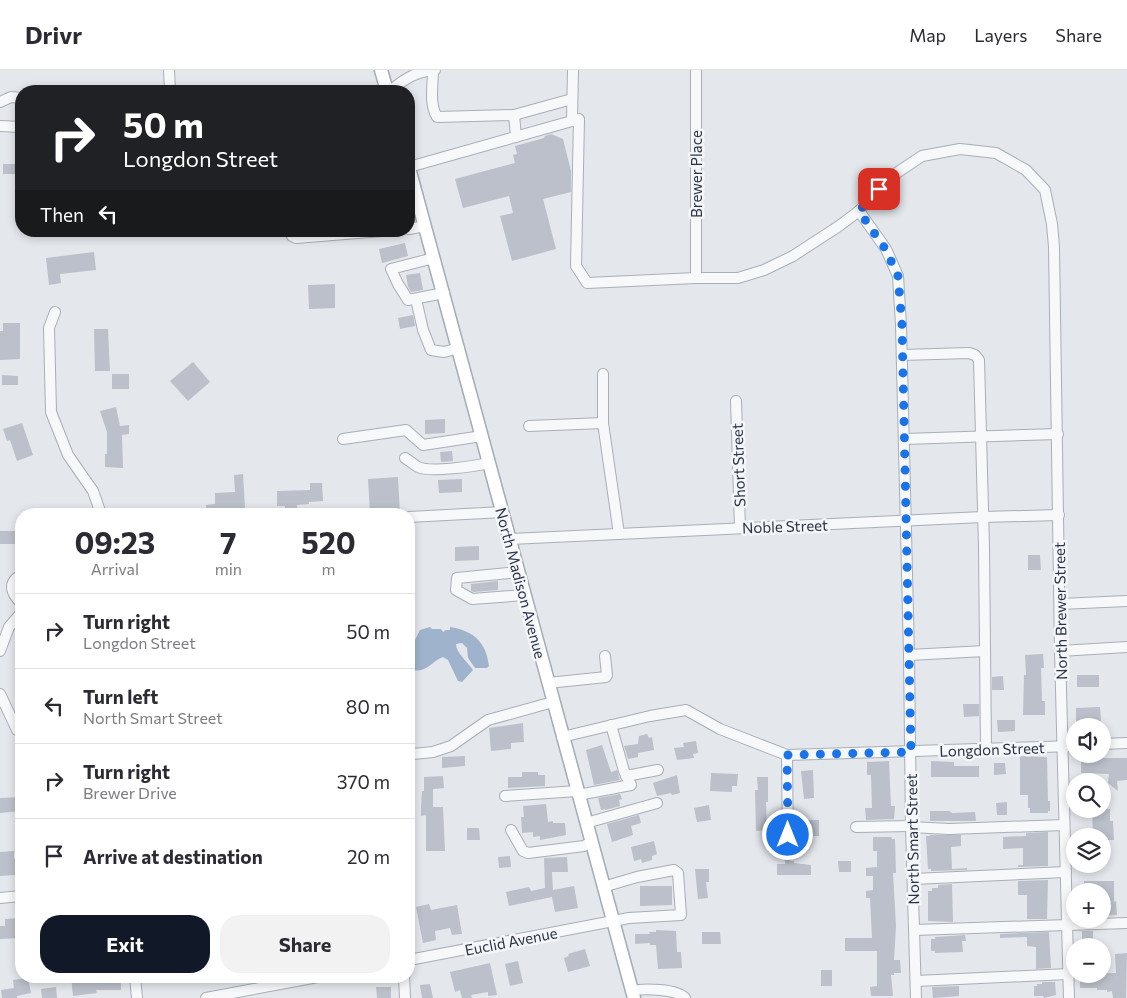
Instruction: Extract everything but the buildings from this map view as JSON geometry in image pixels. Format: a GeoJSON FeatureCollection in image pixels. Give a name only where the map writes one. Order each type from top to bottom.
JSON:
{"type":"FeatureCollection","features":[{"type":"Feature","properties":{"kind":"main road"},"geometry":{"type":"LineString","coordinates":[[381,70],[387,85]]}},
{"type":"Feature","properties":{"kind":"main road","name":"North Madison Avenue"},"geometry":{"type":"LineString","coordinates":[[415,192],[459,348],[577,793],[633,994]]}},
{"type":"Feature","properties":{"kind":"street"},"geometry":{"type":"LineString","coordinates":[[169,70],[170,85]]}},
{"type":"Feature","properties":{"kind":"street"},"geometry":{"type":"LineString","coordinates":[[396,85],[404,79],[424,71],[434,70],[432,97],[434,113],[437,117],[514,115],[572,99]]}},
{"type":"Feature","properties":{"kind":"street"},"geometry":{"type":"LineString","coordinates":[[415,170],[572,121],[573,70]]}},
{"type":"Feature","properties":{"kind":"street","name":"Brewer Place"},"geometry":{"type":"LineString","coordinates":[[696,70],[696,278]]}},
{"type":"Feature","properties":{"kind":"street"},"geometry":{"type":"LineString","coordinates":[[0,102],[10,96],[15,97]]}},
{"type":"Feature","properties":{"kind":"street"},"geometry":{"type":"LineString","coordinates":[[514,115],[516,137]]}},
{"type":"Feature","properties":{"kind":"street","name":"North Brewer Street"},"geometry":{"type":"LineString","coordinates":[[572,121],[579,119],[576,266],[587,283],[738,278],[764,270],[818,241],[859,211],[889,178],[922,156],[960,149],[996,153],[1026,170],[1045,190],[1052,224],[1066,872]]}},
{"type":"Feature","properties":{"kind":"street"},"geometry":{"type":"LineString","coordinates":[[0,126],[15,127]]}},
{"type":"Feature","properties":{"kind":"street","name":"North Smart Street"},"geometry":{"type":"LineString","coordinates":[[859,211],[886,250],[898,276],[902,355],[916,998]]}},
{"type":"Feature","properties":{"kind":"street"},"geometry":{"type":"LineString","coordinates":[[415,228],[425,226]]}},
{"type":"Feature","properties":{"kind":"street"},"geometry":{"type":"LineString","coordinates":[[294,237],[308,237]]}},
{"type":"Feature","properties":{"kind":"street"},"geometry":{"type":"LineString","coordinates":[[434,258],[391,269],[408,300],[444,293]]}},
{"type":"Feature","properties":{"kind":"street"},"geometry":{"type":"LineString","coordinates":[[416,299],[423,330],[431,350],[444,352],[459,348]]}},
{"type":"Feature","properties":{"kind":"street"},"geometry":{"type":"LineString","coordinates":[[55,312],[49,328],[51,412],[68,455],[93,490],[99,508]]}},
{"type":"Feature","properties":{"kind":"street"},"geometry":{"type":"LineString","coordinates":[[902,355],[969,353],[979,360],[984,517],[986,749]]}},
{"type":"Feature","properties":{"kind":"street"},"geometry":{"type":"LineString","coordinates":[[603,374],[603,423],[620,534]]}},
{"type":"Feature","properties":{"kind":"street","name":"Short Street"},"geometry":{"type":"LineString","coordinates":[[736,401],[740,528]]}},
{"type":"Feature","properties":{"kind":"street"},"geometry":{"type":"LineString","coordinates":[[529,426],[603,423]]}},
{"type":"Feature","properties":{"kind":"street"},"geometry":{"type":"LineString","coordinates":[[343,438],[406,430],[423,445],[482,436]]}},
{"type":"Feature","properties":{"kind":"street"},"geometry":{"type":"LineString","coordinates":[[904,439],[1058,434]]}},
{"type":"Feature","properties":{"kind":"street"},"geometry":{"type":"LineString","coordinates":[[405,458],[419,468],[428,469],[489,463]]}},
{"type":"Feature","properties":{"kind":"street"},"geometry":{"type":"LineString","coordinates":[[415,517],[503,512]]}},
{"type":"Feature","properties":{"kind":"street","name":"Noble Street"},"geometry":{"type":"LineString","coordinates":[[510,539],[1059,515]]}},
{"type":"Feature","properties":{"kind":"street"},"geometry":{"type":"LineString","coordinates":[[519,572],[457,578],[456,590],[472,599],[525,595]]}},
{"type":"Feature","properties":{"kind":"street"},"geometry":{"type":"LineString","coordinates":[[15,580],[11,587],[15,596]]}},
{"type":"Feature","properties":{"kind":"street"},"geometry":{"type":"LineString","coordinates":[[1060,604],[1127,601]]}},
{"type":"Feature","properties":{"kind":"street"},"geometry":{"type":"LineString","coordinates":[[0,651],[9,627],[15,620]]}},
{"type":"Feature","properties":{"kind":"street"},"geometry":{"type":"LineString","coordinates":[[1060,651],[1127,648]]}},
{"type":"Feature","properties":{"kind":"street"},"geometry":{"type":"LineString","coordinates":[[909,655],[985,651]]}},
{"type":"Feature","properties":{"kind":"street"},"geometry":{"type":"LineString","coordinates":[[548,683],[606,677],[605,656]]}},
{"type":"Feature","properties":{"kind":"street"},"geometry":{"type":"LineString","coordinates":[[0,694],[15,726]]}},
{"type":"Feature","properties":{"kind":"street"},"geometry":{"type":"LineString","coordinates":[[415,754],[433,752],[451,746],[488,720],[553,702]]}},
{"type":"Feature","properties":{"kind":"street","name":"Longdon Street"},"geometry":{"type":"LineString","coordinates":[[562,736],[650,716],[686,710],[720,729],[787,755],[1066,746]]}},
{"type":"Feature","properties":{"kind":"street"},"geometry":{"type":"LineString","coordinates":[[505,796],[577,793],[631,786],[618,753],[611,725]]}},
{"type":"Feature","properties":{"kind":"street"},"geometry":{"type":"LineString","coordinates":[[1111,744],[1127,744]]}},
{"type":"Feature","properties":{"kind":"street"},"geometry":{"type":"LineString","coordinates":[[787,755],[788,855]]}},
{"type":"Feature","properties":{"kind":"street"},"geometry":{"type":"LineString","coordinates":[[626,776],[658,770]]}},
{"type":"Feature","properties":{"kind":"street"},"geometry":{"type":"LineString","coordinates":[[586,823],[657,803]]}},
{"type":"Feature","properties":{"kind":"street"},"geometry":{"type":"LineString","coordinates":[[856,827],[949,829],[1064,825]]}},
{"type":"Feature","properties":{"kind":"street"},"geometry":{"type":"LineString","coordinates":[[511,830],[524,851],[528,853],[584,846],[591,842]]}},
{"type":"Feature","properties":{"kind":"street","name":"Euclid Avenue"},"geometry":{"type":"LineString","coordinates":[[415,959],[629,918],[681,915],[678,873],[674,870],[637,877],[603,887]]}},
{"type":"Feature","properties":{"kind":"street"},"geometry":{"type":"LineString","coordinates":[[913,879],[1066,872]]}},
{"type":"Feature","properties":{"kind":"street"},"geometry":{"type":"LineString","coordinates":[[0,898],[15,897]]}},
{"type":"Feature","properties":{"kind":"street"},"geometry":{"type":"LineString","coordinates":[[1111,923],[1127,923]]}},
{"type":"Feature","properties":{"kind":"street"},"geometry":{"type":"LineString","coordinates":[[914,930],[1066,924]]}},
{"type":"Feature","properties":{"kind":"street"},"geometry":{"type":"LineString","coordinates":[[916,980],[1066,974]]}},
{"type":"Feature","properties":{"kind":"street"},"geometry":{"type":"LineString","coordinates":[[136,983],[138,998]]}},
{"type":"Feature","properties":{"kind":"street"},"geometry":{"type":"LineString","coordinates":[[206,998],[286,983]]}},
{"type":"Feature","properties":{"kind":"street"},"geometry":{"type":"LineString","coordinates":[[404,983],[405,998]]}},
{"type":"Feature","properties":{"kind":"street","name":"North Brewer Street"},"geometry":{"type":"LineString","coordinates":[[1068,983],[1069,998]]}},
{"type":"Feature","properties":{"kind":"street"},"geometry":{"type":"LineString","coordinates":[[633,994],[655,988],[682,994],[685,998]]}},
{"type":"Feature","properties":{"kind":"water"},"geometry":{"type":"Polygon","coordinates":[[[430,627],[432,629],[441,629],[443,632],[450,630],[450,627],[466,631],[482,644],[489,666],[487,668],[475,668],[468,658],[467,648],[462,643],[456,644],[456,647],[473,670],[462,682],[458,681],[448,660],[443,657],[424,669],[415,671],[415,640],[420,630],[430,627]]]}},
{"type":"Feature","properties":{"kind":"route"},"geometry":{"type":"LineString","coordinates":[[788,835],[787,755],[911,752],[902,325],[898,276],[886,250],[859,211],[879,189]]}}]}
